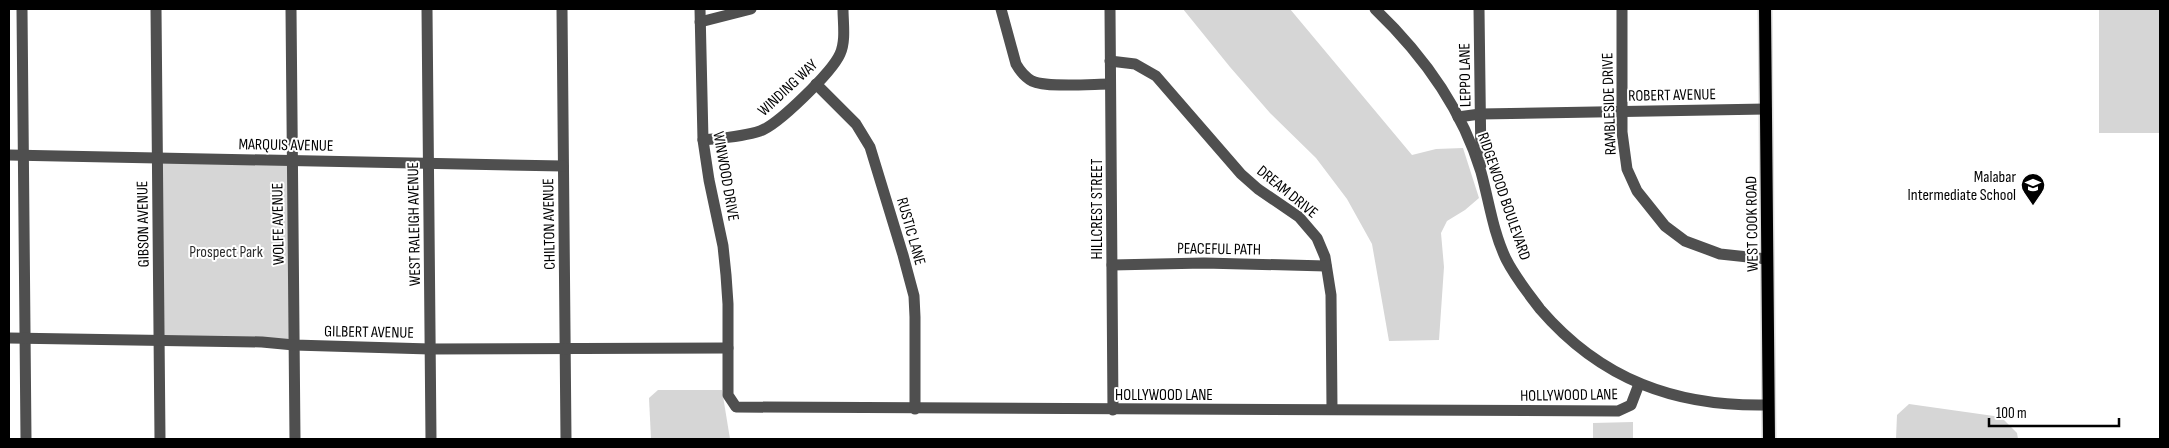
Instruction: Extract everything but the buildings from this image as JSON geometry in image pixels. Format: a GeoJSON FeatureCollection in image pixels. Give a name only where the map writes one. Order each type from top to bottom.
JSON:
{"type":"FeatureCollection","features":[{"type":"Feature","properties":{"kind":"main road","name":"WEST COOK ROAD"},"geometry":{"type":"LineString","coordinates":[[1765,9],[1769,439]]}},
{"type":"Feature","properties":{"kind":"street"},"geometry":{"type":"LineString","coordinates":[[22,9],[26,439]]}},
{"type":"Feature","properties":{"kind":"street","name":"GIBSON AVENUE"},"geometry":{"type":"LineString","coordinates":[[156,9],[160,439]]}},
{"type":"Feature","properties":{"kind":"street","name":"WOLFE AVENUE"},"geometry":{"type":"LineString","coordinates":[[291,9],[295,439]]}},
{"type":"Feature","properties":{"kind":"street","name":"WEST RALEIGH AVENUE"},"geometry":{"type":"LineString","coordinates":[[427,9],[431,439]]}},
{"type":"Feature","properties":{"kind":"street","name":"CHILTON AVENUE"},"geometry":{"type":"LineString","coordinates":[[562,9],[566,439]]}},
{"type":"Feature","properties":{"kind":"street","name":"WINWOOD DRIVE"},"geometry":{"type":"LineString","coordinates":[[700,9],[704,140],[725,265],[728,304],[728,348]]}},
{"type":"Feature","properties":{"kind":"street"},"geometry":{"type":"LineString","coordinates":[[700,22],[751,9]]}},
{"type":"Feature","properties":{"kind":"street","name":"WINDING WAY"},"geometry":{"type":"LineString","coordinates":[[704,140],[738,136],[762,130],[782,118],[836,62],[843,42],[843,9]]}},
{"type":"Feature","properties":{"kind":"street"},"geometry":{"type":"LineString","coordinates":[[1000,9],[1016,64],[1020,71],[1032,81],[1049,84],[1110,84]]}},
{"type":"Feature","properties":{"kind":"street","name":"HILLCREST STREET"},"geometry":{"type":"LineString","coordinates":[[1110,9],[1113,410]]}},
{"type":"Feature","properties":{"kind":"street","name":"RIDGEWOOD BOULEVARD"},"geometry":{"type":"LineString","coordinates":[[1375,9],[1412,47],[1458,117],[1481,171],[1506,259],[1523,287],[1548,318],[1572,342],[1598,362],[1639,384],[1664,393],[1707,401],[1768,405]]}},
{"type":"Feature","properties":{"kind":"street","name":"LEPPO LANE"},"geometry":{"type":"LineString","coordinates":[[1479,9],[1481,171]]}},
{"type":"Feature","properties":{"kind":"street","name":"RAMBLESIDE DRIVE"},"geometry":{"type":"LineString","coordinates":[[1622,9],[1622,111],[1625,158],[1632,181],[1644,203],[1665,226],[1685,241],[1708,251],[1735,257],[1768,259]]}},
{"type":"Feature","properties":{"kind":"street","name":"DREAM DRIVE"},"geometry":{"type":"LineString","coordinates":[[1110,60],[1134,64],[1148,70],[1161,81],[1241,174],[1258,189],[1305,222],[1317,238],[1322,249],[1331,295],[1332,410]]}},
{"type":"Feature","properties":{"kind":"street","name":"RUSTIC LANE"},"geometry":{"type":"LineString","coordinates":[[816,84],[856,124],[864,135],[878,171],[914,296],[916,316],[915,409]]}},
{"type":"Feature","properties":{"kind":"street","name":"ROBERT AVENUE"},"geometry":{"type":"LineString","coordinates":[[1458,117],[1480,114],[1766,110]]}},
{"type":"Feature","properties":{"kind":"street","name":"MARQUIS AVENUE"},"geometry":{"type":"LineString","coordinates":[[9,155],[563,166]]}},
{"type":"Feature","properties":{"kind":"street","name":"PEACEFUL PATH"},"geometry":{"type":"LineString","coordinates":[[1112,265],[1204,263],[1326,266]]}},
{"type":"Feature","properties":{"kind":"street","name":"GILBERT AVENUE"},"geometry":{"type":"LineString","coordinates":[[9,338],[262,342],[294,346],[430,349],[728,348]]}},
{"type":"Feature","properties":{"kind":"street","name":"HOLLYWOOD LANE"},"geometry":{"type":"LineString","coordinates":[[728,348],[728,395],[736,407],[1618,411],[1631,405],[1639,384]]}},
{"type":"Feature","properties":{"kind":"green space"},"geometry":{"type":"Polygon","coordinates":[[[1183,9],[1290,9],[1412,155],[1436,149],[1463,148],[1479,198],[1465,210],[1447,221],[1441,233],[1444,267],[1439,340],[1389,341],[1372,244],[1347,199],[1316,158],[1270,113],[1183,9]]]}},
{"type":"Feature","properties":{"kind":"green space"},"geometry":{"type":"Polygon","coordinates":[[[2099,9],[2160,9],[2160,133],[2099,133],[2099,9]]]}},
{"type":"Feature","properties":{"kind":"green space","name":"Prospect Park"},"geometry":{"type":"Polygon","coordinates":[[[157,157],[293,161],[294,345],[159,341],[157,157]]]}},
{"type":"Feature","properties":{"kind":"green space"},"geometry":{"type":"Polygon","coordinates":[[[658,390],[722,390],[730,439],[651,439],[649,398],[658,390]]]}},
{"type":"Feature","properties":{"kind":"green space"},"geometry":{"type":"Polygon","coordinates":[[[1909,404],[2001,417],[2017,433],[2018,439],[1896,439],[1897,415],[1909,404]]]}},
{"type":"Feature","properties":{"kind":"green space"},"geometry":{"type":"Polygon","coordinates":[[[1633,422],[1633,439],[1593,439],[1593,423],[1633,422]]]}},
{"type":"Feature","properties":{"kind":"place","name":"Malabar Intermediate School"},"geometry":{"type":"Point","coordinates":[2033,206]}}]}
